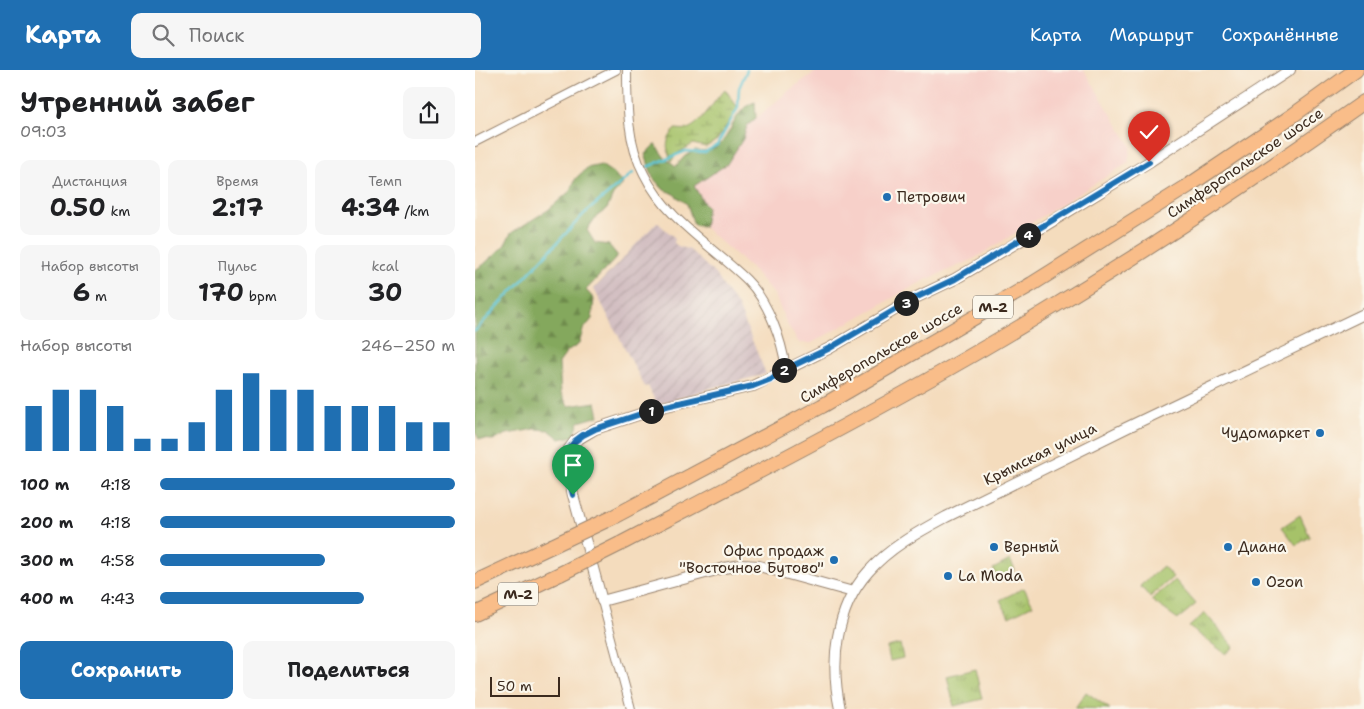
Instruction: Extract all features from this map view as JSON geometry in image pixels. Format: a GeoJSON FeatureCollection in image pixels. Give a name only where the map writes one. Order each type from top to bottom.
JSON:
{"type":"FeatureCollection","features":[{"type":"Feature","properties":{"kind":"highway","name":"Симферопольское шоссе"},"geometry":{"type":"LineString","coordinates":[[475,582],[613,517],[823,406],[1033,284],[1188,186],[1356,70]]}},
{"type":"Feature","properties":{"kind":"highway","name":"Симферопольское шоссе"},"geometry":{"type":"LineString","coordinates":[[475,614],[620,544],[835,432],[1047,311],[1216,203],[1364,102]]}},
{"type":"Feature","properties":{"kind":"street"},"geometry":{"type":"LineString","coordinates":[[475,142],[615,70]]}},
{"type":"Feature","properties":{"kind":"street"},"geometry":{"type":"LineString","coordinates":[[627,70],[627,115],[636,154],[643,173],[656,195],[687,228],[748,281],[776,327],[786,369]]}},
{"type":"Feature","properties":{"kind":"street"},"geometry":{"type":"LineString","coordinates":[[631,709],[573,495],[566,462],[569,449],[575,441],[595,429],[662,407],[753,386],[771,379],[786,369],[830,348],[915,298],[955,279],[1025,238],[1149,162],[1290,70]]}},
{"type":"Feature","properties":{"kind":"street"},"geometry":{"type":"LineString","coordinates":[[1316,99],[1348,70]]}},
{"type":"Feature","properties":{"kind":"street","name":"Крымская улица"},"geometry":{"type":"LineString","coordinates":[[841,709],[835,676],[836,652],[843,614],[853,592],[868,572],[888,553],[917,533],[1126,428],[1364,314]]}},
{"type":"Feature","properties":{"kind":"street"},"geometry":{"type":"LineString","coordinates":[[602,601],[724,568],[741,566],[759,566],[853,592]]}},
{"type":"Feature","properties":{"kind":"shaded area","name":"Петрович"},"geometry":{"type":"Polygon","coordinates":[[[818,70],[1084,70],[1131,146],[1128,163],[972,260],[923,281],[812,343],[799,343],[787,324],[774,294],[754,271],[704,227],[707,208],[694,186],[727,164],[743,139],[747,126],[791,89],[818,70]]]}},
{"type":"Feature","properties":{"kind":"shaded area"},"geometry":{"type":"Polygon","coordinates":[[[657,222],[675,238],[674,243],[690,250],[717,276],[738,306],[766,374],[711,388],[657,405],[648,386],[645,387],[594,289],[657,222]]]}},
{"type":"Feature","properties":{"kind":"green space"},"geometry":{"type":"Polygon","coordinates":[[[725,89],[738,108],[717,140],[706,147],[693,144],[678,153],[671,161],[667,144],[669,137],[675,129],[692,127],[725,89]]]}},
{"type":"Feature","properties":{"kind":"green space"},"geometry":{"type":"Polygon","coordinates":[[[755,102],[756,118],[747,126],[743,139],[727,164],[694,186],[707,208],[704,227],[694,225],[687,204],[672,193],[664,190],[653,178],[645,154],[655,144],[665,158],[676,166],[685,156],[695,150],[708,150],[717,147],[739,114],[755,102]]]}},
{"type":"Feature","properties":{"kind":"green space"},"geometry":{"type":"Polygon","coordinates":[[[601,165],[613,173],[623,184],[613,195],[607,209],[596,217],[587,230],[595,243],[609,245],[618,256],[586,290],[594,299],[592,319],[583,330],[579,344],[567,352],[559,363],[561,393],[568,406],[596,402],[599,416],[579,422],[574,436],[560,439],[549,430],[535,429],[507,434],[493,440],[479,439],[475,432],[475,270],[504,246],[511,233],[548,210],[570,191],[576,178],[587,168],[601,165]]]}},
{"type":"Feature","properties":{"kind":"green space"},"geometry":{"type":"Polygon","coordinates":[[[1300,515],[1310,537],[1296,545],[1282,527],[1300,515]]]}},
{"type":"Feature","properties":{"kind":"green space"},"geometry":{"type":"Polygon","coordinates":[[[1010,560],[1015,570],[998,578],[993,569],[1010,560]]]}},
{"type":"Feature","properties":{"kind":"green space"},"geometry":{"type":"Polygon","coordinates":[[[1163,566],[1173,577],[1150,597],[1140,586],[1163,566]]]}},
{"type":"Feature","properties":{"kind":"green space"},"geometry":{"type":"Polygon","coordinates":[[[1175,580],[1196,604],[1178,619],[1151,600],[1175,580]]]}},
{"type":"Feature","properties":{"kind":"green space"},"geometry":{"type":"Polygon","coordinates":[[[1024,588],[1033,605],[1009,617],[1000,600],[1024,588]]]}},
{"type":"Feature","properties":{"kind":"green space"},"geometry":{"type":"Polygon","coordinates":[[[1205,613],[1234,647],[1226,654],[1189,627],[1205,613]]]}},
{"type":"Feature","properties":{"kind":"green space"},"geometry":{"type":"Polygon","coordinates":[[[900,644],[903,658],[890,661],[887,647],[900,644]]]}},
{"type":"Feature","properties":{"kind":"green space"},"geometry":{"type":"Polygon","coordinates":[[[975,669],[982,699],[954,706],[947,676],[975,669]]]}},
{"type":"Feature","properties":{"kind":"green space"},"geometry":{"type":"Polygon","coordinates":[[[1086,692],[1110,709],[1075,708],[1086,692]]]}},
{"type":"Feature","properties":{"kind":"waterway"},"geometry":{"type":"LineString","coordinates":[[647,167],[686,151],[705,152],[717,145],[738,108],[739,88],[747,70]]}},
{"type":"Feature","properties":{"kind":"waterway"},"geometry":{"type":"LineString","coordinates":[[475,331],[584,214],[633,173]]}},
{"type":"Feature","properties":{"kind":"place","name":"Петрович"},"geometry":{"type":"Point","coordinates":[887,197]}},
{"type":"Feature","properties":{"kind":"place","name":"Чудомаркет"},"geometry":{"type":"Point","coordinates":[1320,433]}},
{"type":"Feature","properties":{"kind":"place","name":"Верный"},"geometry":{"type":"Point","coordinates":[994,547]}},
{"type":"Feature","properties":{"kind":"place","name":"Диана"},"geometry":{"type":"Point","coordinates":[1228,547]}},
{"type":"Feature","properties":{"kind":"place","name":"Офис продаж \"Восточное Бутово\""},"geometry":{"type":"Point","coordinates":[834,560]}},
{"type":"Feature","properties":{"kind":"place","name":"La Moda"},"geometry":{"type":"Point","coordinates":[948,576]}},
{"type":"Feature","properties":{"kind":"place","name":"Ozon"},"geometry":{"type":"Point","coordinates":[1256,582]}},
{"type":"Feature","properties":{"kind":"route"},"geometry":{"type":"LineString","coordinates":[[573,495],[566,462],[569,449],[583,435],[595,429],[662,407],[753,386],[771,379],[786,369],[830,348],[915,298],[955,279],[1149,162]]}}]}
